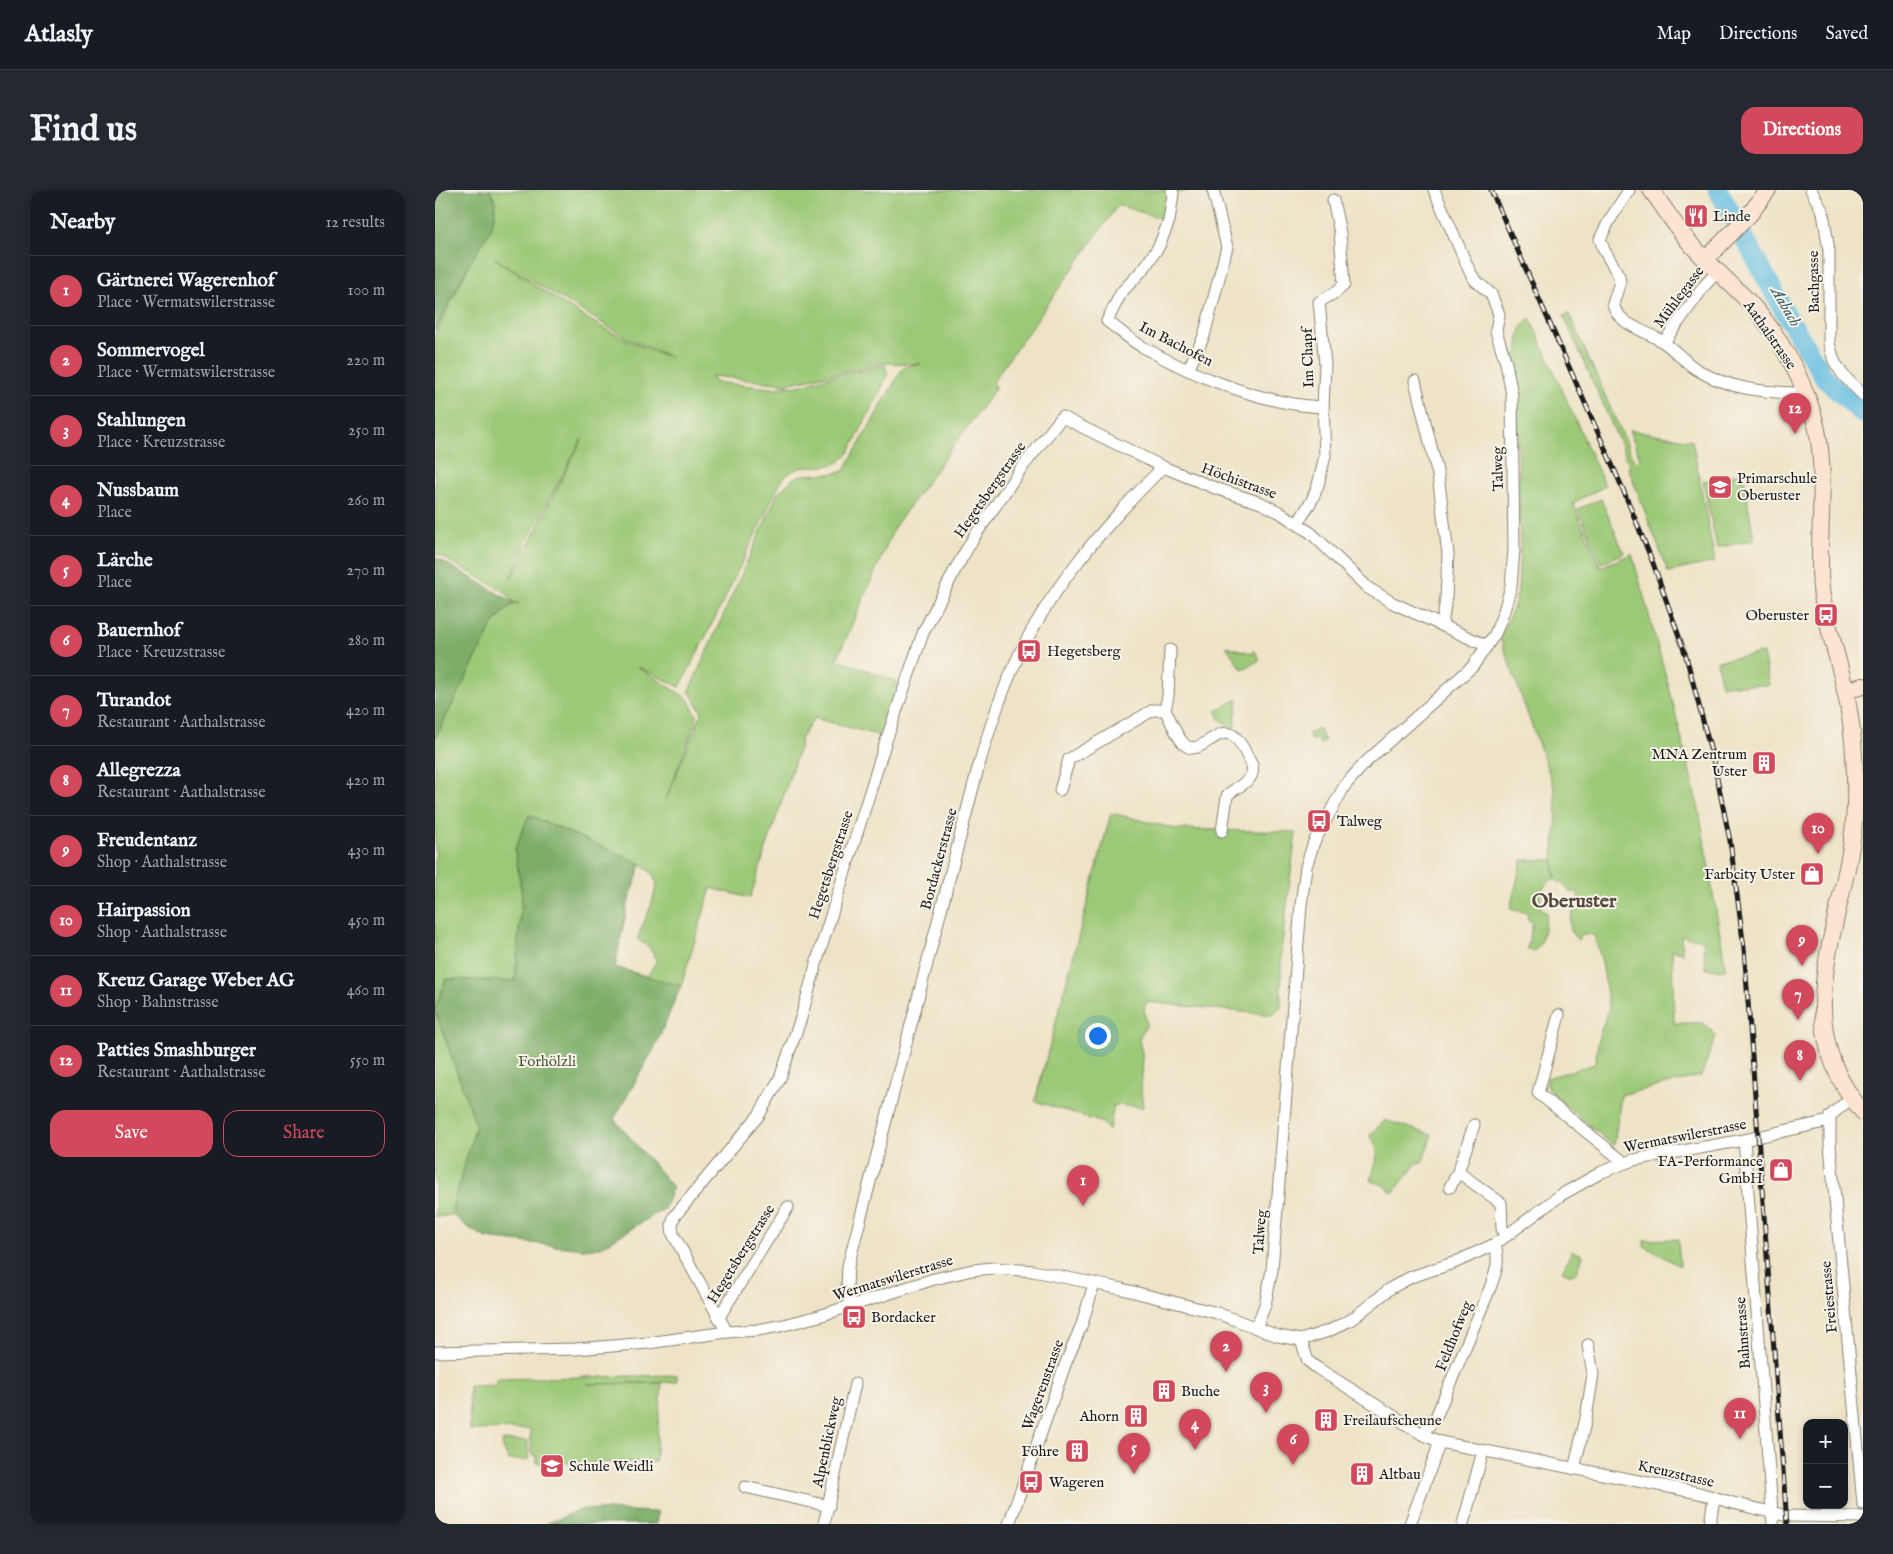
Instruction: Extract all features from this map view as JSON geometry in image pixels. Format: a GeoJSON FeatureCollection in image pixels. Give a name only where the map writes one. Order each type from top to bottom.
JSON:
{"type":"FeatureCollection","features":[{"type":"Feature","properties":{"kind":"main road","name":"Aathalstrasse"},"geometry":{"type":"LineString","coordinates":[[1651,190],[1689,242],[1761,317],[1786,355],[1806,393],[1815,418],[1820,455],[1821,589],[1845,691],[1853,739],[1855,805],[1854,830],[1824,971],[1823,1022],[1832,1060],[1851,1098],[1863,1112]]}},
{"type":"Feature","properties":{"kind":"main road"},"geometry":{"type":"LineString","coordinates":[[1706,259],[1744,220],[1767,190]]}},
{"type":"Feature","properties":{"kind":"main road"},"geometry":{"type":"LineString","coordinates":[[1845,691],[1863,686]]}},
{"type":"Feature","properties":{"kind":"street","name":"Im Bachofen"},"geometry":{"type":"LineString","coordinates":[[1172,190],[1169,221],[1159,246],[1145,267],[1121,293],[1107,321],[1141,346],[1189,370],[1236,388],[1287,403],[1323,408]]}},
{"type":"Feature","properties":{"kind":"street"},"geometry":{"type":"LineString","coordinates":[[1189,370],[1209,321],[1227,248],[1213,190]]}},
{"type":"Feature","properties":{"kind":"street","name":"Talweg"},"geometry":{"type":"LineString","coordinates":[[1256,1328],[1265,1305],[1272,1270],[1301,905],[1306,867],[1314,842],[1334,803],[1347,783],[1398,733],[1473,666],[1495,634],[1511,586],[1514,550],[1512,395],[1506,363],[1496,330],[1499,314],[1491,294],[1475,280],[1470,272],[1434,190]]}},
{"type":"Feature","properties":{"kind":"street"},"geometry":{"type":"LineString","coordinates":[[1629,190],[1609,221],[1601,239],[1604,250],[1619,276],[1620,282],[1613,304],[1619,316],[1664,342],[1697,369],[1725,383],[1763,391],[1806,393]]}},
{"type":"Feature","properties":{"kind":"street","name":"Bachgasse"},"geometry":{"type":"LineString","coordinates":[[1811,190],[1823,212],[1829,251],[1829,343],[1834,361],[1843,375],[1863,395]]}},
{"type":"Feature","properties":{"kind":"street","name":"Im Chapf"},"geometry":{"type":"LineString","coordinates":[[1298,523],[1312,500],[1323,471],[1325,364],[1319,302],[1344,285],[1340,233],[1333,200]]}},
{"type":"Feature","properties":{"kind":"street","name":"Mühlegasse"},"geometry":{"type":"LineString","coordinates":[[1664,342],[1705,285],[1718,271]]}},
{"type":"Feature","properties":{"kind":"street"},"geometry":{"type":"LineString","coordinates":[[1415,381],[1438,474],[1448,554],[1446,598],[1442,625]]}},
{"type":"Feature","properties":{"kind":"street","name":"Höchistrasse"},"geometry":{"type":"LineString","coordinates":[[1062,417],[1163,467],[1215,488],[1261,503],[1298,523],[1324,545],[1344,567],[1368,588],[1393,603],[1487,646]]}},
{"type":"Feature","properties":{"kind":"street","name":"Hegetsbergstrasse"},"geometry":{"type":"LineString","coordinates":[[727,1332],[673,1234],[674,1217],[741,1139],[759,1115],[777,1085],[801,1018],[819,954],[885,744],[923,633],[974,537],[1020,470],[1062,417]]}},
{"type":"Feature","properties":{"kind":"street","name":"Bordackerstrasse"},"geometry":{"type":"LineString","coordinates":[[851,1306],[847,1288],[848,1266],[977,772],[997,706],[1027,641],[1059,588],[1099,534],[1163,467]]}},
{"type":"Feature","properties":{"kind":"street"},"geometry":{"type":"LineString","coordinates":[[1169,650],[1168,696],[1165,710],[1182,741],[1187,747],[1195,748],[1222,734],[1230,734],[1236,738],[1253,770],[1250,779],[1227,796],[1222,830]]}},
{"type":"Feature","properties":{"kind":"street"},"geometry":{"type":"LineString","coordinates":[[1060,790],[1069,759],[1153,710],[1165,710]]}},
{"type":"Feature","properties":{"kind":"street"},"geometry":{"type":"LineString","coordinates":[[1559,1015],[1538,1093],[1625,1163]]}},
{"type":"Feature","properties":{"kind":"street"},"geometry":{"type":"LineString","coordinates":[[1829,1121],[1830,1116],[1851,1098]]}},
{"type":"Feature","properties":{"kind":"street","name":"Wermatswilerstrasse"},"geometry":{"type":"LineString","coordinates":[[435,1352],[576,1349],[648,1343],[727,1332],[758,1330],[784,1326],[934,1279],[972,1270],[993,1268],[1033,1271],[1122,1289],[1217,1313],[1278,1336],[1301,1340],[1331,1330],[1352,1319],[1391,1288],[1411,1277],[1457,1262],[1495,1244],[1571,1188],[1625,1163],[1829,1121]]}},
{"type":"Feature","properties":{"kind":"street","name":"Freiestrasse"},"geometry":{"type":"LineString","coordinates":[[1829,1121],[1863,1504]]}},
{"type":"Feature","properties":{"kind":"street"},"geometry":{"type":"LineString","coordinates":[[1450,1187],[1458,1172],[1475,1125]]}},
{"type":"Feature","properties":{"kind":"street","name":"Bahnstrasse"},"geometry":{"type":"LineString","coordinates":[[1744,1140],[1773,1524]]}},
{"type":"Feature","properties":{"kind":"street"},"geometry":{"type":"LineString","coordinates":[[1458,1172],[1501,1203],[1502,1229],[1506,1236]]}},
{"type":"Feature","properties":{"kind":"street","name":"Hegetsbergstrasse"},"geometry":{"type":"LineString","coordinates":[[719,1317],[788,1207]]}},
{"type":"Feature","properties":{"kind":"street","name":"Feldhofweg"},"geometry":{"type":"LineString","coordinates":[[1422,1434],[1436,1417],[1490,1288],[1498,1260],[1495,1244]]}},
{"type":"Feature","properties":{"kind":"street","name":"Wagerenstrasse"},"geometry":{"type":"LineString","coordinates":[[1009,1524],[1065,1365],[1082,1324],[1094,1284]]}},
{"type":"Feature","properties":{"kind":"street","name":"Kreuzstrasse"},"geometry":{"type":"LineString","coordinates":[[1301,1340],[1307,1361],[1312,1365],[1422,1434],[1440,1442],[1691,1492],[1787,1516],[1863,1517]]}},
{"type":"Feature","properties":{"kind":"street"},"geometry":{"type":"LineString","coordinates":[[1574,1469],[1586,1418],[1593,1374],[1588,1345]]}},
{"type":"Feature","properties":{"kind":"street","name":"Alpenblickweg"},"geometry":{"type":"LineString","coordinates":[[824,1524],[855,1384]]}},
{"type":"Feature","properties":{"kind":"street"},"geometry":{"type":"LineString","coordinates":[[1410,1524],[1440,1442]]}},
{"type":"Feature","properties":{"kind":"street"},"geometry":{"type":"LineString","coordinates":[[1463,1524],[1483,1451]]}},
{"type":"Feature","properties":{"kind":"street","name":"Alpenblickweg"},"geometry":{"type":"LineString","coordinates":[[745,1487],[829,1506]]}},
{"type":"Feature","properties":{"kind":"street"},"geometry":{"type":"LineString","coordinates":[[1711,1524],[1714,1498]]}},
{"type":"Feature","properties":{"kind":"green space"},"geometry":{"type":"Polygon","coordinates":[[[435,190],[490,190],[495,201],[495,214],[491,229],[466,270],[435,331],[435,190]]]}},
{"type":"Feature","properties":{"kind":"green space"},"geometry":{"type":"Polygon","coordinates":[[[489,190],[1190,190],[1173,194],[1169,221],[1118,205],[994,380],[995,389],[895,526],[837,659],[898,682],[881,736],[814,718],[799,741],[801,742],[750,898],[711,888],[681,986],[647,977],[657,960],[649,947],[637,939],[651,906],[657,884],[652,873],[641,864],[529,815],[515,849],[522,895],[515,981],[446,979],[435,1010],[435,738],[492,626],[510,606],[519,603],[515,603],[504,591],[435,553],[435,335],[478,247],[491,229],[489,190]],[[494,258],[579,314],[624,338],[670,357],[627,338],[494,258]],[[883,363],[786,384],[712,376],[714,382],[770,388],[798,386],[833,376],[885,365],[888,375],[849,453],[837,463],[799,468],[786,476],[780,483],[680,687],[638,667],[688,699],[697,717],[665,802],[702,712],[689,691],[778,493],[793,479],[801,475],[829,474],[844,471],[902,369],[910,365],[921,364],[883,363]],[[582,439],[526,542],[510,579],[582,439]]]}},
{"type":"Feature","properties":{"kind":"green space"},"geometry":{"type":"Polygon","coordinates":[[[1569,314],[1635,463],[1640,458],[1629,430],[1692,440],[1715,562],[1668,572],[1628,467],[1630,466],[1564,316],[1569,314]]]}},
{"type":"Feature","properties":{"kind":"green space"},"geometry":{"type":"Polygon","coordinates":[[[1530,318],[1605,486],[1573,503],[1600,567],[1632,554],[1670,691],[1699,810],[1726,970],[1706,969],[1703,940],[1681,936],[1682,953],[1672,950],[1674,1023],[1704,1023],[1716,1036],[1701,1076],[1621,1095],[1614,1146],[1552,1094],[1547,1085],[1547,1078],[1595,1064],[1599,1036],[1609,1009],[1602,962],[1594,935],[1582,934],[1578,940],[1570,927],[1571,917],[1579,905],[1578,892],[1570,892],[1556,880],[1553,860],[1557,815],[1554,787],[1500,637],[1513,609],[1518,592],[1520,548],[1517,384],[1511,356],[1518,354],[1521,330],[1530,318]]]}},
{"type":"Feature","properties":{"kind":"green space"},"geometry":{"type":"Polygon","coordinates":[[[1743,473],[1754,540],[1717,548],[1703,481],[1743,473]]]}},
{"type":"Feature","properties":{"kind":"green space"},"geometry":{"type":"Polygon","coordinates":[[[1601,499],[1624,553],[1601,563],[1578,509],[1601,499]]]}},
{"type":"Feature","properties":{"kind":"green space"},"geometry":{"type":"Polygon","coordinates":[[[435,557],[515,603],[502,613],[492,626],[435,739],[435,557]]]}},
{"type":"Feature","properties":{"kind":"green space"},"geometry":{"type":"Polygon","coordinates":[[[1226,646],[1251,653],[1255,651],[1260,660],[1243,669],[1226,646]]]}},
{"type":"Feature","properties":{"kind":"green space"},"geometry":{"type":"Polygon","coordinates":[[[1763,653],[1769,685],[1721,685],[1717,661],[1763,653]]]}},
{"type":"Feature","properties":{"kind":"green space"},"geometry":{"type":"Polygon","coordinates":[[[1238,699],[1234,730],[1218,718],[1219,715],[1216,711],[1238,699]]]}},
{"type":"Feature","properties":{"kind":"green space"},"geometry":{"type":"Polygon","coordinates":[[[1318,728],[1325,741],[1320,744],[1317,738],[1312,741],[1308,734],[1318,728]]]}},
{"type":"Feature","properties":{"kind":"green space"},"geometry":{"type":"Polygon","coordinates":[[[1111,813],[1177,829],[1296,832],[1281,952],[1281,1008],[1273,1015],[1146,1002],[1144,1010],[1147,1024],[1139,1039],[1143,1059],[1141,1091],[1143,1107],[1114,1105],[1109,1131],[1103,1123],[1035,1101],[1111,813]]]}},
{"type":"Feature","properties":{"kind":"green space","name":"Forhölzli"},"geometry":{"type":"Polygon","coordinates":[[[529,815],[641,864],[627,907],[615,967],[681,986],[654,1049],[614,1119],[673,1187],[664,1209],[601,1247],[583,1249],[486,1238],[466,1226],[453,1215],[453,1206],[476,1125],[435,1010],[446,979],[515,981],[522,895],[515,849],[529,815]]]}},
{"type":"Feature","properties":{"kind":"green space"},"geometry":{"type":"Polygon","coordinates":[[[1522,860],[1552,860],[1555,878],[1542,890],[1540,899],[1541,909],[1547,913],[1541,943],[1534,951],[1527,950],[1533,922],[1527,920],[1528,913],[1510,909],[1522,860]]]}},
{"type":"Feature","properties":{"kind":"green space"},"geometry":{"type":"Polygon","coordinates":[[[435,1010],[476,1125],[453,1206],[453,1215],[435,1217],[435,1010]]]}},
{"type":"Feature","properties":{"kind":"green space"},"geometry":{"type":"Polygon","coordinates":[[[1385,1120],[1432,1135],[1422,1163],[1417,1163],[1393,1193],[1383,1185],[1371,1181],[1377,1151],[1374,1141],[1369,1136],[1385,1120]]]}},
{"type":"Feature","properties":{"kind":"green space"},"geometry":{"type":"Polygon","coordinates":[[[1678,1239],[1680,1266],[1644,1246],[1644,1240],[1678,1239]]]}},
{"type":"Feature","properties":{"kind":"green space"},"geometry":{"type":"Polygon","coordinates":[[[1572,1251],[1583,1255],[1577,1272],[1572,1275],[1562,1271],[1572,1251]]]}},
{"type":"Feature","properties":{"kind":"green space"},"geometry":{"type":"Polygon","coordinates":[[[677,1375],[677,1382],[587,1384],[662,1383],[655,1462],[537,1463],[536,1455],[532,1454],[530,1429],[470,1430],[469,1386],[496,1385],[496,1379],[677,1375]]]}},
{"type":"Feature","properties":{"kind":"green space"},"geometry":{"type":"Polygon","coordinates":[[[502,1441],[528,1441],[528,1460],[509,1460],[503,1449],[502,1441]]]}},
{"type":"Feature","properties":{"kind":"green space"},"geometry":{"type":"Polygon","coordinates":[[[583,1509],[658,1512],[656,1524],[546,1524],[583,1509]]]}},
{"type":"Feature","properties":{"kind":"waterway","name":"Aabach"},"geometry":{"type":"LineString","coordinates":[[1718,190],[1787,316],[1827,381],[1863,414]]}},
{"type":"Feature","properties":{"kind":"railway"},"geometry":{"type":"LineString","coordinates":[[1491,190],[1622,487],[1653,563],[1686,656],[1714,763],[1730,841],[1744,948],[1787,1524]]}},
{"type":"Feature","properties":{"kind":"place","name":"Linde"},"geometry":{"type":"Point","coordinates":[1696,216]}},
{"type":"Feature","properties":{"kind":"place","name":"Patties Smashburger"},"geometry":{"type":"Point","coordinates":[1795,434]}},
{"type":"Feature","properties":{"kind":"place","name":"Primarschule Oberuster"},"geometry":{"type":"Point","coordinates":[1720,487]}},
{"type":"Feature","properties":{"kind":"place","name":"Oberuster"},"geometry":{"type":"Point","coordinates":[1826,615]}},
{"type":"Feature","properties":{"kind":"place","name":"Hegetsberg"},"geometry":{"type":"Point","coordinates":[1029,651]}},
{"type":"Feature","properties":{"kind":"place","name":"MNA Zentrum Uster"},"geometry":{"type":"Point","coordinates":[1764,763]}},
{"type":"Feature","properties":{"kind":"place","name":"Talweg"},"geometry":{"type":"Point","coordinates":[1319,821]}},
{"type":"Feature","properties":{"kind":"place","name":"Hairpassion"},"geometry":{"type":"Point","coordinates":[1818,854]}},
{"type":"Feature","properties":{"kind":"place","name":"Farbcity Uster"},"geometry":{"type":"Point","coordinates":[1812,874]}},
{"type":"Feature","properties":{"kind":"place","name":"Freudentanz"},"geometry":{"type":"Point","coordinates":[1802,966]}},
{"type":"Feature","properties":{"kind":"place","name":"Turandot"},"geometry":{"type":"Point","coordinates":[1798,1020]}},
{"type":"Feature","properties":{"kind":"place","name":"Allegrezza"},"geometry":{"type":"Point","coordinates":[1800,1081]}},
{"type":"Feature","properties":{"kind":"place","name":"FA-Performance GmbH"},"geometry":{"type":"Point","coordinates":[1781,1170]}},
{"type":"Feature","properties":{"kind":"place","name":"Gärtnerei Wagerenhof"},"geometry":{"type":"Point","coordinates":[1083,1206]}},
{"type":"Feature","properties":{"kind":"place","name":"Bordacker"},"geometry":{"type":"Point","coordinates":[854,1317]}},
{"type":"Feature","properties":{"kind":"place","name":"Sommervogel"},"geometry":{"type":"Point","coordinates":[1226,1372]}},
{"type":"Feature","properties":{"kind":"place","name":"Buche"},"geometry":{"type":"Point","coordinates":[1164,1391]}},
{"type":"Feature","properties":{"kind":"place","name":"Stahlungen"},"geometry":{"type":"Point","coordinates":[1266,1413]}},
{"type":"Feature","properties":{"kind":"place","name":"Ahorn"},"geometry":{"type":"Point","coordinates":[1136,1416]}},
{"type":"Feature","properties":{"kind":"place","name":"Freilaufscheune"},"geometry":{"type":"Point","coordinates":[1326,1420]}},
{"type":"Feature","properties":{"kind":"place","name":"Kreuz Garage Weber AG"},"geometry":{"type":"Point","coordinates":[1740,1439]}},
{"type":"Feature","properties":{"kind":"place","name":"Nussbaum"},"geometry":{"type":"Point","coordinates":[1195,1450]}},
{"type":"Feature","properties":{"kind":"place","name":"Föhre"},"geometry":{"type":"Point","coordinates":[1077,1451]}},
{"type":"Feature","properties":{"kind":"place","name":"Bauernhof"},"geometry":{"type":"Point","coordinates":[1293,1465]}},
{"type":"Feature","properties":{"kind":"place","name":"Schule Weidli"},"geometry":{"type":"Point","coordinates":[552,1466]}},
{"type":"Feature","properties":{"kind":"place","name":"Lärche"},"geometry":{"type":"Point","coordinates":[1134,1474]}},
{"type":"Feature","properties":{"kind":"place","name":"Altbau"},"geometry":{"type":"Point","coordinates":[1362,1474]}},
{"type":"Feature","properties":{"kind":"place","name":"Wageren"},"geometry":{"type":"Point","coordinates":[1031,1482]}},
{"type":"Feature","properties":{"kind":"district","name":"Oberuster"},"geometry":{"type":"Point","coordinates":[1574,901]}}]}
